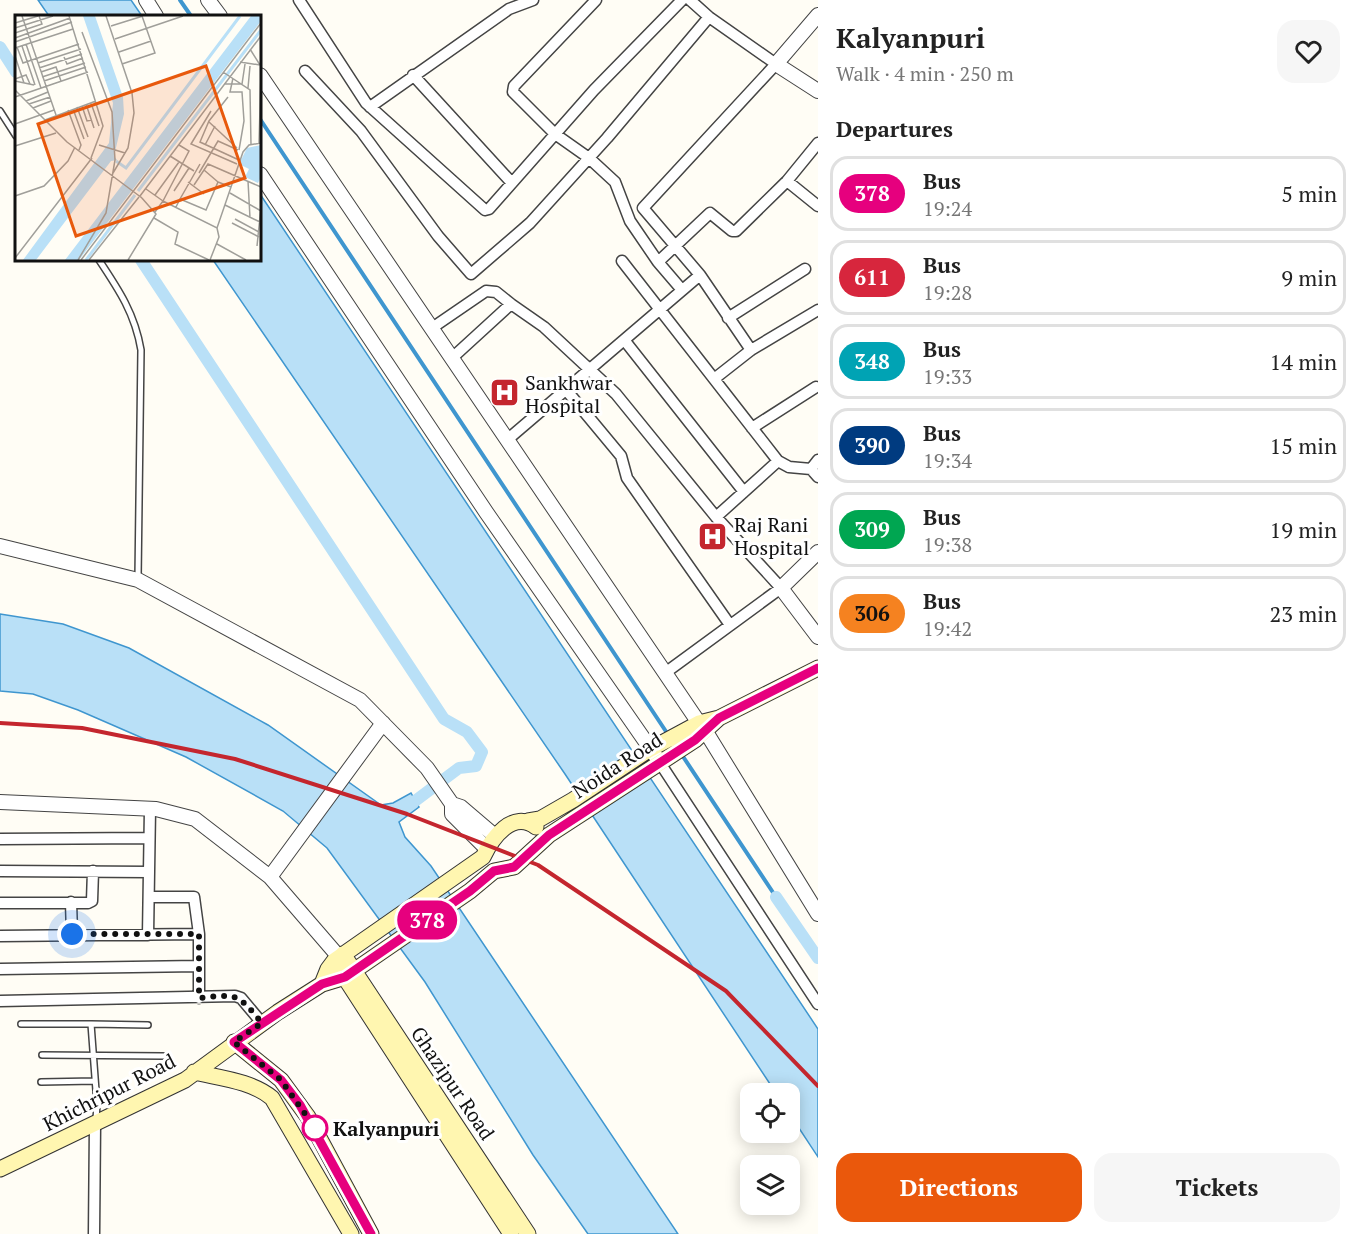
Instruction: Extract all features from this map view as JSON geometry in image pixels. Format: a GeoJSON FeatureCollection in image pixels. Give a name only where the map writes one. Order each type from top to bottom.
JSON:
{"type":"FeatureCollection","features":[{"type":"Feature","properties":{"kind":"main road","name":"Noida Road"},"geometry":{"type":"LineString","coordinates":[[470,891],[494,871],[514,867],[578,806],[658,754],[719,718],[818,668]]}},
{"type":"Feature","properties":{"kind":"main road","name":"Noida Road"},"geometry":{"type":"LineString","coordinates":[[495,836],[511,824],[540,819],[578,806]]}},
{"type":"Feature","properties":{"kind":"main road"},"geometry":{"type":"LineString","coordinates":[[528,821],[538,829],[536,847]]}},
{"type":"Feature","properties":{"kind":"main road"},"geometry":{"type":"LineString","coordinates":[[342,954],[459,876],[485,853],[495,836]]}},
{"type":"Feature","properties":{"kind":"main road"},"geometry":{"type":"LineString","coordinates":[[485,853],[494,871]]}},
{"type":"Feature","properties":{"kind":"main road","name":"Khichripur Road"},"geometry":{"type":"LineString","coordinates":[[0,1169],[185,1080],[262,1023],[322,984],[355,969],[470,891]]}},
{"type":"Feature","properties":{"kind":"main road","name":"Khichripur Road"},"geometry":{"type":"LineString","coordinates":[[322,984],[328,969],[342,954]]}},
{"type":"Feature","properties":{"kind":"main road","name":"Ghazipur Road"},"geometry":{"type":"LineString","coordinates":[[342,954],[355,969],[528,1234]]}},
{"type":"Feature","properties":{"kind":"main road","name":"Ghazipur Road"},"geometry":{"type":"LineString","coordinates":[[355,969],[511,1234]]}},
{"type":"Feature","properties":{"kind":"main road"},"geometry":{"type":"LineString","coordinates":[[234,1042],[281,1080],[311,1122],[370,1234]]}},
{"type":"Feature","properties":{"kind":"main road"},"geometry":{"type":"LineString","coordinates":[[194,1072],[265,1092],[289,1125],[351,1234]]}},
{"type":"Feature","properties":{"kind":"main road"},"geometry":{"type":"LineString","coordinates":[[265,1092],[281,1080]]}},
{"type":"Feature","properties":{"kind":"street"},"geometry":{"type":"LineString","coordinates":[[146,0],[155,15]]}},
{"type":"Feature","properties":{"kind":"street"},"geometry":{"type":"LineString","coordinates":[[208,0],[219,15]]}},
{"type":"Feature","properties":{"kind":"street"},"geometry":{"type":"LineString","coordinates":[[299,0],[370,107],[481,208],[489,209],[555,134],[682,0]]}},
{"type":"Feature","properties":{"kind":"street"},"geometry":{"type":"LineString","coordinates":[[370,107],[509,9],[533,0]]}},
{"type":"Feature","properties":{"kind":"street"},"geometry":{"type":"LineString","coordinates":[[596,0],[512,90],[555,134],[589,158],[615,182],[630,221],[658,262],[682,290]]}},
{"type":"Feature","properties":{"kind":"street"},"geometry":{"type":"LineString","coordinates":[[690,0],[709,17],[818,91]]}},
{"type":"Feature","properties":{"kind":"street"},"geometry":{"type":"LineString","coordinates":[[752,350],[700,275],[644,210],[643,205],[776,64],[818,15]]}},
{"type":"Feature","properties":{"kind":"street"},"geometry":{"type":"LineString","coordinates":[[471,274],[530,223],[589,158],[709,17]]}},
{"type":"Feature","properties":{"kind":"street"},"geometry":{"type":"LineString","coordinates":[[305,71],[361,131],[438,236],[486,291]]}},
{"type":"Feature","properties":{"kind":"street"},"geometry":{"type":"LineString","coordinates":[[413,75],[512,183]]}},
{"type":"Feature","properties":{"kind":"street"},"geometry":{"type":"LineString","coordinates":[[261,76],[665,673],[696,731],[818,914]]}},
{"type":"Feature","properties":{"kind":"street"},"geometry":{"type":"LineString","coordinates":[[658,262],[710,213],[732,231],[736,231],[787,181],[818,143]]}},
{"type":"Feature","properties":{"kind":"street"},"geometry":{"type":"LineString","coordinates":[[261,175],[486,512],[658,754],[818,1004]]}},
{"type":"Feature","properties":{"kind":"street"},"geometry":{"type":"LineString","coordinates":[[787,181],[818,206]]}},
{"type":"Feature","properties":{"kind":"street"},"geometry":{"type":"LineString","coordinates":[[622,261],[778,461],[789,467],[816,469]]}},
{"type":"Feature","properties":{"kind":"street"},"geometry":{"type":"LineString","coordinates":[[728,318],[805,269]]}},
{"type":"Feature","properties":{"kind":"street"},"geometry":{"type":"LineString","coordinates":[[507,440],[592,370],[700,275]]}},
{"type":"Feature","properties":{"kind":"street"},"geometry":{"type":"LineString","coordinates":[[432,328],[486,291],[496,292],[544,327],[616,394],[716,517],[781,588],[818,636]]}},
{"type":"Feature","properties":{"kind":"street"},"geometry":{"type":"LineString","coordinates":[[452,358],[511,304]]}},
{"type":"Feature","properties":{"kind":"street"},"geometry":{"type":"LineString","coordinates":[[714,380],[752,350],[818,310]]}},
{"type":"Feature","properties":{"kind":"street"},"geometry":{"type":"LineString","coordinates":[[625,341],[744,492]]}},
{"type":"Feature","properties":{"kind":"street"},"geometry":{"type":"LineString","coordinates":[[752,428],[816,387]]}},
{"type":"Feature","properties":{"kind":"street"},"geometry":{"type":"LineString","coordinates":[[567,391],[621,456],[627,478],[730,625]]}},
{"type":"Feature","properties":{"kind":"street"},"geometry":{"type":"LineString","coordinates":[[716,517],[778,461]]}},
{"type":"Feature","properties":{"kind":"street"},"geometry":{"type":"LineString","coordinates":[[0,546],[138,580],[360,700],[427,768],[441,792],[452,804],[460,807],[495,836]]}},
{"type":"Feature","properties":{"kind":"street"},"geometry":{"type":"LineString","coordinates":[[665,673],[781,588],[818,552]]}},
{"type":"Feature","properties":{"kind":"street"},"geometry":{"type":"LineString","coordinates":[[270,877],[383,723]]}},
{"type":"Feature","properties":{"kind":"street"},"geometry":{"type":"LineString","coordinates":[[0,802],[150,809],[195,819],[270,877],[342,954]]}},
{"type":"Feature","properties":{"kind":"street"},"geometry":{"type":"LineString","coordinates":[[452,804],[452,814],[485,853]]}},
{"type":"Feature","properties":{"kind":"street"},"geometry":{"type":"LineString","coordinates":[[148,935],[150,809]]}},
{"type":"Feature","properties":{"kind":"street"},"geometry":{"type":"LineString","coordinates":[[0,839],[149,838]]}},
{"type":"Feature","properties":{"kind":"street"},"geometry":{"type":"LineString","coordinates":[[0,871],[149,872]]}},
{"type":"Feature","properties":{"kind":"street"},"geometry":{"type":"LineString","coordinates":[[0,903],[92,901],[93,871]]}},
{"type":"Feature","properties":{"kind":"street"},"geometry":{"type":"LineString","coordinates":[[149,897],[194,897],[199,934],[199,998]]}},
{"type":"Feature","properties":{"kind":"street"},"geometry":{"type":"LineString","coordinates":[[71,902],[72,934]]}},
{"type":"Feature","properties":{"kind":"street"},"geometry":{"type":"LineString","coordinates":[[0,936],[199,934]]}},
{"type":"Feature","properties":{"kind":"street"},"geometry":{"type":"LineString","coordinates":[[0,969],[198,966]]}},
{"type":"Feature","properties":{"kind":"street"},"geometry":{"type":"LineString","coordinates":[[0,1001],[235,996],[241,999],[262,1023]]}},
{"type":"Feature","properties":{"kind":"street"},"geometry":{"type":"LineString","coordinates":[[94,1234],[95,1124]]}},
{"type":"Feature","properties":{"kind":"lane"},"geometry":{"type":"LineString","coordinates":[[0,111],[15,134]]}},
{"type":"Feature","properties":{"kind":"lane"},"geometry":{"type":"LineString","coordinates":[[100,261],[129,307],[136,325],[141,350],[138,580]]}},
{"type":"Feature","properties":{"kind":"lane"},"geometry":{"type":"LineString","coordinates":[[21,1024],[148,1025]]}},
{"type":"Feature","properties":{"kind":"lane"},"geometry":{"type":"LineString","coordinates":[[91,1024],[97,1104],[95,1124]]}},
{"type":"Feature","properties":{"kind":"lane"},"geometry":{"type":"LineString","coordinates":[[42,1055],[163,1056]]}},
{"type":"Feature","properties":{"kind":"lane"},"geometry":{"type":"LineString","coordinates":[[41,1082],[95,1081]]}},
{"type":"Feature","properties":{"kind":"water"},"geometry":{"type":"Polygon","coordinates":[[[38,0],[131,0],[141,15],[48,15],[38,0]]]}},
{"type":"Feature","properties":{"kind":"water"},"geometry":{"type":"Polygon","coordinates":[[[261,195],[818,1029],[818,1157],[800,1130],[800,1083],[769,1083],[565,774],[214,261],[261,261],[261,195]]]}},
{"type":"Feature","properties":{"kind":"water"},"geometry":{"type":"Polygon","coordinates":[[[0,614],[63,624],[129,648],[268,725],[381,805],[393,803],[411,793],[419,807],[399,822],[405,837],[431,866],[678,1234],[588,1234],[533,1155],[425,982],[327,848],[283,811],[186,757],[78,710],[33,694],[0,691],[0,614]]]}},
{"type":"Feature","properties":{"kind":"waterway"},"geometry":{"type":"LineString","coordinates":[[180,0],[190,15]]}},
{"type":"Feature","properties":{"kind":"waterway"},"geometry":{"type":"LineString","coordinates":[[0,47],[15,70]]}},
{"type":"Feature","properties":{"kind":"waterway"},"geometry":{"type":"LineString","coordinates":[[261,121],[669,736]]}},
{"type":"Feature","properties":{"kind":"waterway"},"geometry":{"type":"LineString","coordinates":[[142,261],[444,719],[467,732],[482,752],[476,766],[459,768],[415,801]]}},
{"type":"Feature","properties":{"kind":"waterway"},"geometry":{"type":"LineString","coordinates":[[682,755],[776,897]]}},
{"type":"Feature","properties":{"kind":"waterway"},"geometry":{"type":"LineString","coordinates":[[776,897],[818,958]]}},
{"type":"Feature","properties":{"kind":"railway"},"geometry":{"type":"LineString","coordinates":[[0,723],[82,728],[235,759],[407,814],[538,865],[726,991],[818,1086]]}},
{"type":"Feature","properties":{"kind":"bus line","name":"378"},"geometry":{"type":"LineString","coordinates":[[371,1234],[300,1105],[281,1080],[234,1042],[322,984],[336,982],[345,977],[365,961],[470,891],[494,871],[514,867],[549,835],[695,740],[719,718],[818,668]]}},
{"type":"Feature","properties":{"kind":"place","name":"Sankhwar Hospital"},"geometry":{"type":"Point","coordinates":[504,393]}},
{"type":"Feature","properties":{"kind":"place","name":"Raj Rani Hospital"},"geometry":{"type":"Point","coordinates":[713,536]}},
{"type":"Feature","properties":{"kind":"place","name":"Kalyanpuri"},"geometry":{"type":"Point","coordinates":[315,1128]}},
{"type":"Feature","properties":{"kind":"route"},"geometry":{"type":"LineString","coordinates":[[72,934],[199,934],[199,998],[235,996],[241,999],[262,1023],[234,1042],[281,1080],[315,1128]]}}]}
